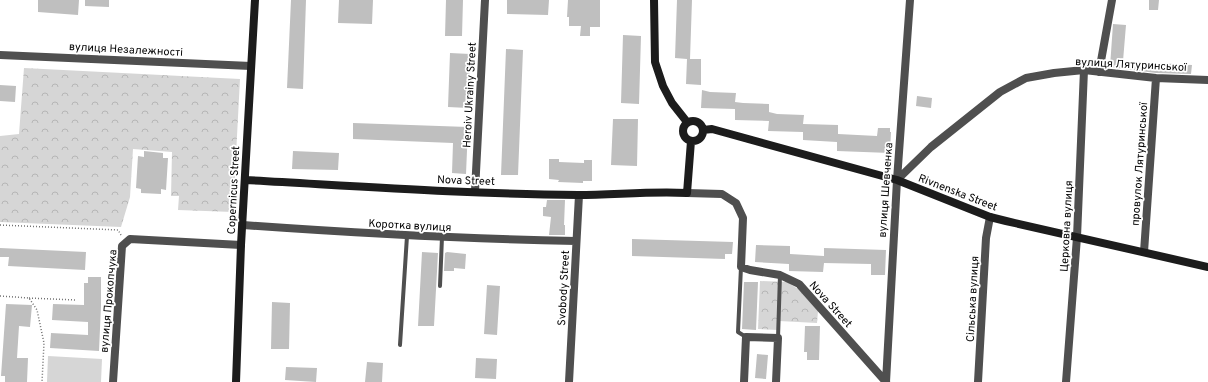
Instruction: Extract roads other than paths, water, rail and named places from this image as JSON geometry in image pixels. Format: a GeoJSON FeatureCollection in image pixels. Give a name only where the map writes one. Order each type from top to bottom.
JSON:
{"type":"FeatureCollection","features":[{"type":"Feature","properties":{"kind":"street","name":"Copernicus Street"},"geometry":{"type":"LineString","coordinates":[[236,382],[241,245],[255,0]]}},
{"type":"Feature","properties":{"kind":"street","name":"Heroiv Ukrainy Street"},"geometry":{"type":"LineString","coordinates":[[475,192],[485,0]]}},
{"type":"Feature","properties":{"kind":"street"},"geometry":{"type":"LineString","coordinates":[[654,0],[655,62],[663,86],[672,103],[687,122]]}},
{"type":"Feature","properties":{"kind":"street","name":"вулиця Шевченка"},"geometry":{"type":"LineString","coordinates":[[886,382],[897,180],[910,0]]}},
{"type":"Feature","properties":{"kind":"street"},"geometry":{"type":"LineString","coordinates":[[1099,72],[1112,0]]}},
{"type":"Feature","properties":{"kind":"street","name":"вулиця Незалежності"},"geometry":{"type":"LineString","coordinates":[[0,55],[251,66]]}},
{"type":"Feature","properties":{"kind":"street","name":"вулиця Лятуринської"},"geometry":{"type":"LineString","coordinates":[[897,180],[931,147],[1000,92],[1026,78],[1054,72],[1084,70],[1156,78],[1208,80]]}},
{"type":"Feature","properties":{"kind":"street","name":"Церковна вулиця"},"geometry":{"type":"LineString","coordinates":[[1066,382],[1077,237],[1084,70]]}},
{"type":"Feature","properties":{"kind":"street","name":"провулок Лятуринської"},"geometry":{"type":"LineString","coordinates":[[1144,252],[1156,78]]}},
{"type":"Feature","properties":{"kind":"street"},"geometry":{"type":"LineString","coordinates":[[690,120],[697,121],[703,130],[703,134],[699,139],[691,141],[683,134],[683,128],[690,120]]}},
{"type":"Feature","properties":{"kind":"street","name":"Rivnenska Street"},"geometry":{"type":"LineString","coordinates":[[703,130],[712,129],[897,180],[990,217],[1208,267]]}},
{"type":"Feature","properties":{"kind":"street"},"geometry":{"type":"LineString","coordinates":[[687,193],[691,141]]}},
{"type":"Feature","properties":{"kind":"street","name":"Nova Street"},"geometry":{"type":"LineString","coordinates":[[245,180],[475,192],[579,195],[664,192],[722,194],[736,203],[743,218],[741,267],[780,275],[799,284],[886,382]]}},
{"type":"Feature","properties":{"kind":"street","name":"Svobody Street"},"geometry":{"type":"LineString","coordinates":[[569,382],[579,195]]}},
{"type":"Feature","properties":{"kind":"street","name":"Сільська вулиця"},"geometry":{"type":"LineString","coordinates":[[978,382],[986,238],[990,217]]}},
{"type":"Feature","properties":{"kind":"street","name":"Коротка вулиця"},"geometry":{"type":"LineString","coordinates":[[243,225],[406,236],[576,241]]}},
{"type":"Feature","properties":{"kind":"street","name":"вулиця Прокопчука"},"geometry":{"type":"LineString","coordinates":[[113,382],[122,246],[130,239],[241,245]]}},
{"type":"Feature","properties":{"kind":"street"},"geometry":{"type":"LineString","coordinates":[[744,382],[746,337],[778,338],[776,382]]}},
{"type":"Feature","properties":{"kind":"lane"},"geometry":{"type":"LineString","coordinates":[[400,345],[406,236]]}},
{"type":"Feature","properties":{"kind":"lane"},"geometry":{"type":"LineString","coordinates":[[440,286],[442,237]]}},
{"type":"Feature","properties":{"kind":"lane"},"geometry":{"type":"LineString","coordinates":[[741,267],[738,332],[746,337]]}},
{"type":"Feature","properties":{"kind":"lane"},"geometry":{"type":"LineString","coordinates":[[778,338],[780,275]]}}]}
